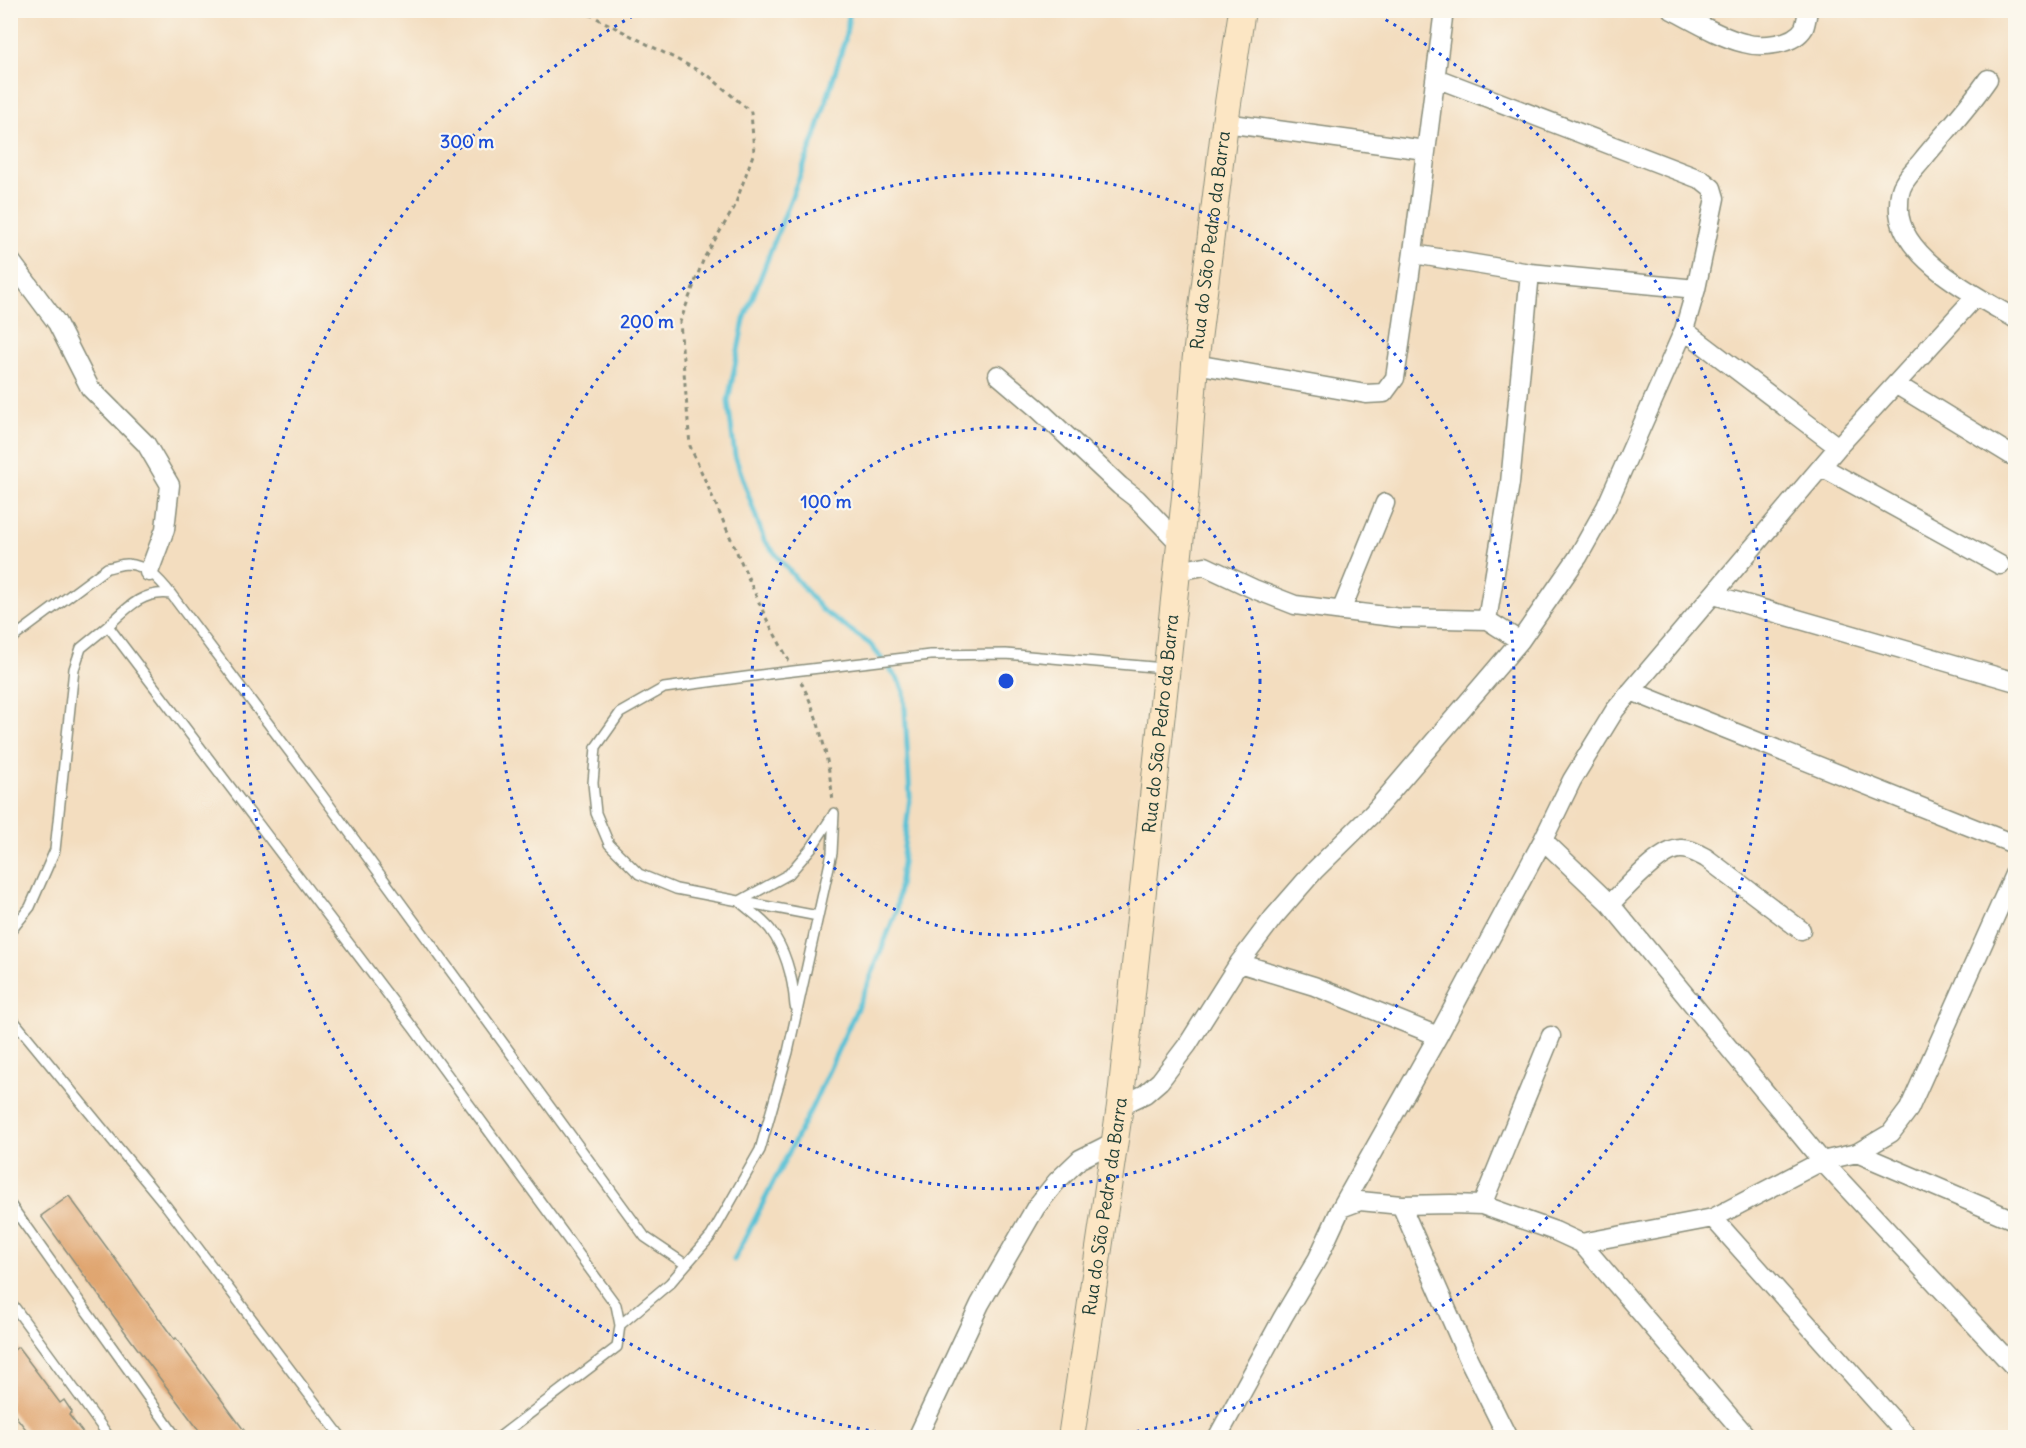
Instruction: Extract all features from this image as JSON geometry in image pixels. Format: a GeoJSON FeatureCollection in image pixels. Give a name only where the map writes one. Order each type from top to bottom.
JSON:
{"type":"FeatureCollection","features":[{"type":"Feature","properties":{"kind":"street","name":"Rua do São Pedro da Barra"},"geometry":{"type":"LineString","coordinates":[[1071,1437],[1120,1106],[1180,544],[1195,364],[1225,123],[1242,10]]}},
{"type":"Feature","properties":{"kind":"street"},"geometry":{"type":"LineString","coordinates":[[1195,364],[1366,394],[1384,393],[1395,378],[1414,254],[1444,10]]}},
{"type":"Feature","properties":{"kind":"street"},"geometry":{"type":"LineString","coordinates":[[1672,10],[1743,43],[1759,45],[1782,42],[1798,36],[1805,27],[1808,10]]}},
{"type":"Feature","properties":{"kind":"street"},"geometry":{"type":"LineString","coordinates":[[1120,1106],[1145,1094],[1160,1081],[1188,1044],[1239,963],[1273,918],[1314,871],[1372,814],[1520,641],[1578,557],[1606,507],[1684,330],[1696,289],[1715,198],[1712,188],[1702,180],[1436,78]]}},
{"type":"Feature","properties":{"kind":"street"},"geometry":{"type":"LineString","coordinates":[[1988,79],[1970,105],[1902,184],[1898,209],[1903,230],[1916,248],[1937,269],[1976,296],[2016,319]]}},
{"type":"Feature","properties":{"kind":"street"},"geometry":{"type":"LineString","coordinates":[[1225,123],[1425,150]]}},
{"type":"Feature","properties":{"kind":"street"},"geometry":{"type":"LineString","coordinates":[[1414,254],[1530,273],[1696,289]]}},
{"type":"Feature","properties":{"kind":"street"},"geometry":{"type":"LineString","coordinates":[[10,260],[57,323],[90,388],[146,444],[170,485],[165,528],[149,572]]}},
{"type":"Feature","properties":{"kind":"street"},"geometry":{"type":"LineString","coordinates":[[1487,620],[1510,483],[1530,273]]}},
{"type":"Feature","properties":{"kind":"street"},"geometry":{"type":"LineString","coordinates":[[1217,1437],[1318,1258],[1341,1208],[1438,1036],[1543,840],[1572,780],[1615,711],[1838,447],[1976,296]]}},
{"type":"Feature","properties":{"kind":"street"},"geometry":{"type":"LineString","coordinates":[[1684,330],[1838,447]]}},
{"type":"Feature","properties":{"kind":"street"},"geometry":{"type":"LineString","coordinates":[[998,375],[1137,499],[1180,544]]}},
{"type":"Feature","properties":{"kind":"street"},"geometry":{"type":"LineString","coordinates":[[1897,385],[2016,458]]}},
{"type":"Feature","properties":{"kind":"street"},"geometry":{"type":"LineString","coordinates":[[1822,467],[2000,564]]}},
{"type":"Feature","properties":{"kind":"street"},"geometry":{"type":"LineString","coordinates":[[1341,611],[1384,503]]}},
{"type":"Feature","properties":{"kind":"street"},"geometry":{"type":"LineString","coordinates":[[1177,571],[1205,566],[1295,605],[1401,618],[1487,620],[1520,641]]}},
{"type":"Feature","properties":{"kind":"street"},"geometry":{"type":"LineString","coordinates":[[1714,595],[2016,682]]}},
{"type":"Feature","properties":{"kind":"street"},"geometry":{"type":"LineString","coordinates":[[1631,691],[2016,845]]}},
{"type":"Feature","properties":{"kind":"street"},"geometry":{"type":"LineString","coordinates":[[1543,840],[1610,904],[1822,1161],[2016,1369]]}},
{"type":"Feature","properties":{"kind":"street"},"geometry":{"type":"LineString","coordinates":[[1610,904],[1668,852],[1679,849],[1692,851],[1706,858],[1801,930]]}},
{"type":"Feature","properties":{"kind":"street"},"geometry":{"type":"LineString","coordinates":[[1581,1243],[1713,1218],[1822,1161],[1857,1153],[1891,1133],[1909,1109],[2016,870]]}},
{"type":"Feature","properties":{"kind":"street"},"geometry":{"type":"LineString","coordinates":[[1239,963],[1314,986],[1438,1036]]}},
{"type":"Feature","properties":{"kind":"street"},"geometry":{"type":"LineString","coordinates":[[1482,1205],[1551,1036]]}},
{"type":"Feature","properties":{"kind":"street"},"geometry":{"type":"LineString","coordinates":[[917,1437],[975,1314],[1036,1207],[1080,1159],[1114,1142]]}},
{"type":"Feature","properties":{"kind":"street"},"geometry":{"type":"LineString","coordinates":[[1857,1153],[2016,1221]]}},
{"type":"Feature","properties":{"kind":"street"},"geometry":{"type":"LineString","coordinates":[[1341,1208],[1360,1201],[1401,1206],[1482,1205],[1581,1243],[1748,1437]]}},
{"type":"Feature","properties":{"kind":"street"},"geometry":{"type":"LineString","coordinates":[[1401,1206],[1469,1360],[1508,1437]]}},
{"type":"Feature","properties":{"kind":"street"},"geometry":{"type":"LineString","coordinates":[[1713,1218],[1909,1437]]}},
{"type":"Feature","properties":{"kind":"lane"},"geometry":{"type":"LineString","coordinates":[[10,640],[107,568],[127,564],[157,576],[322,795],[645,1237],[685,1264]]}},
{"type":"Feature","properties":{"kind":"lane"},"geometry":{"type":"LineString","coordinates":[[10,932],[30,907],[55,850],[74,669],[81,648],[134,603],[158,592],[171,594]]}},
{"type":"Feature","properties":{"kind":"lane"},"geometry":{"type":"LineString","coordinates":[[108,626],[421,1039],[616,1305],[620,1325],[616,1347],[498,1437]]}},
{"type":"Feature","properties":{"kind":"lane"},"geometry":{"type":"LineString","coordinates":[[818,916],[676,889],[639,874],[609,844],[596,813],[593,783],[596,747],[620,713],[664,688],[930,655],[1006,654],[1166,668]]}},
{"type":"Feature","properties":{"kind":"lane"},"geometry":{"type":"LineString","coordinates":[[739,901],[789,874],[812,848],[834,813]]}},
{"type":"Feature","properties":{"kind":"lane"},"geometry":{"type":"LineString","coordinates":[[620,1325],[670,1283],[711,1236],[760,1150],[788,1052],[832,853],[834,813]]}},
{"type":"Feature","properties":{"kind":"lane"},"geometry":{"type":"LineString","coordinates":[[739,901],[769,928],[788,961],[794,986],[795,1018]]}},
{"type":"Feature","properties":{"kind":"lane"},"geometry":{"type":"LineString","coordinates":[[10,1016],[167,1208],[342,1437]]}},
{"type":"Feature","properties":{"kind":"lane"},"geometry":{"type":"LineString","coordinates":[[10,1204],[177,1437]]}},
{"type":"Feature","properties":{"kind":"lane"},"geometry":{"type":"LineString","coordinates":[[10,1301],[111,1437]]}},
{"type":"Feature","properties":{"kind":"path"},"geometry":{"type":"LineString","coordinates":[[581,10],[709,76],[751,112],[754,152],[734,207],[704,258],[680,322],[690,446],[765,616],[791,665]]}},
{"type":"Feature","properties":{"kind":"path"},"geometry":{"type":"LineString","coordinates":[[797,675],[807,695],[829,765],[834,813]]}},
{"type":"Feature","properties":{"kind":"building"},"geometry":{"type":"Polygon","coordinates":[[[69,1196],[249,1437],[204,1437],[131,1340],[41,1216],[69,1196]]]}},
{"type":"Feature","properties":{"kind":"building"},"geometry":{"type":"Polygon","coordinates":[[[18,1347],[60,1403],[64,1400],[72,1412],[69,1415],[86,1437],[32,1437],[10,1409],[10,1353],[18,1347]]]}},
{"type":"Feature","properties":{"kind":"waterway"},"geometry":{"type":"LineString","coordinates":[[734,1260],[813,1105],[868,984],[896,912],[910,797],[904,692],[900,682],[870,644],[822,610],[764,540],[735,456],[728,401],[744,320],[816,134],[845,40],[850,10]]}}]}
